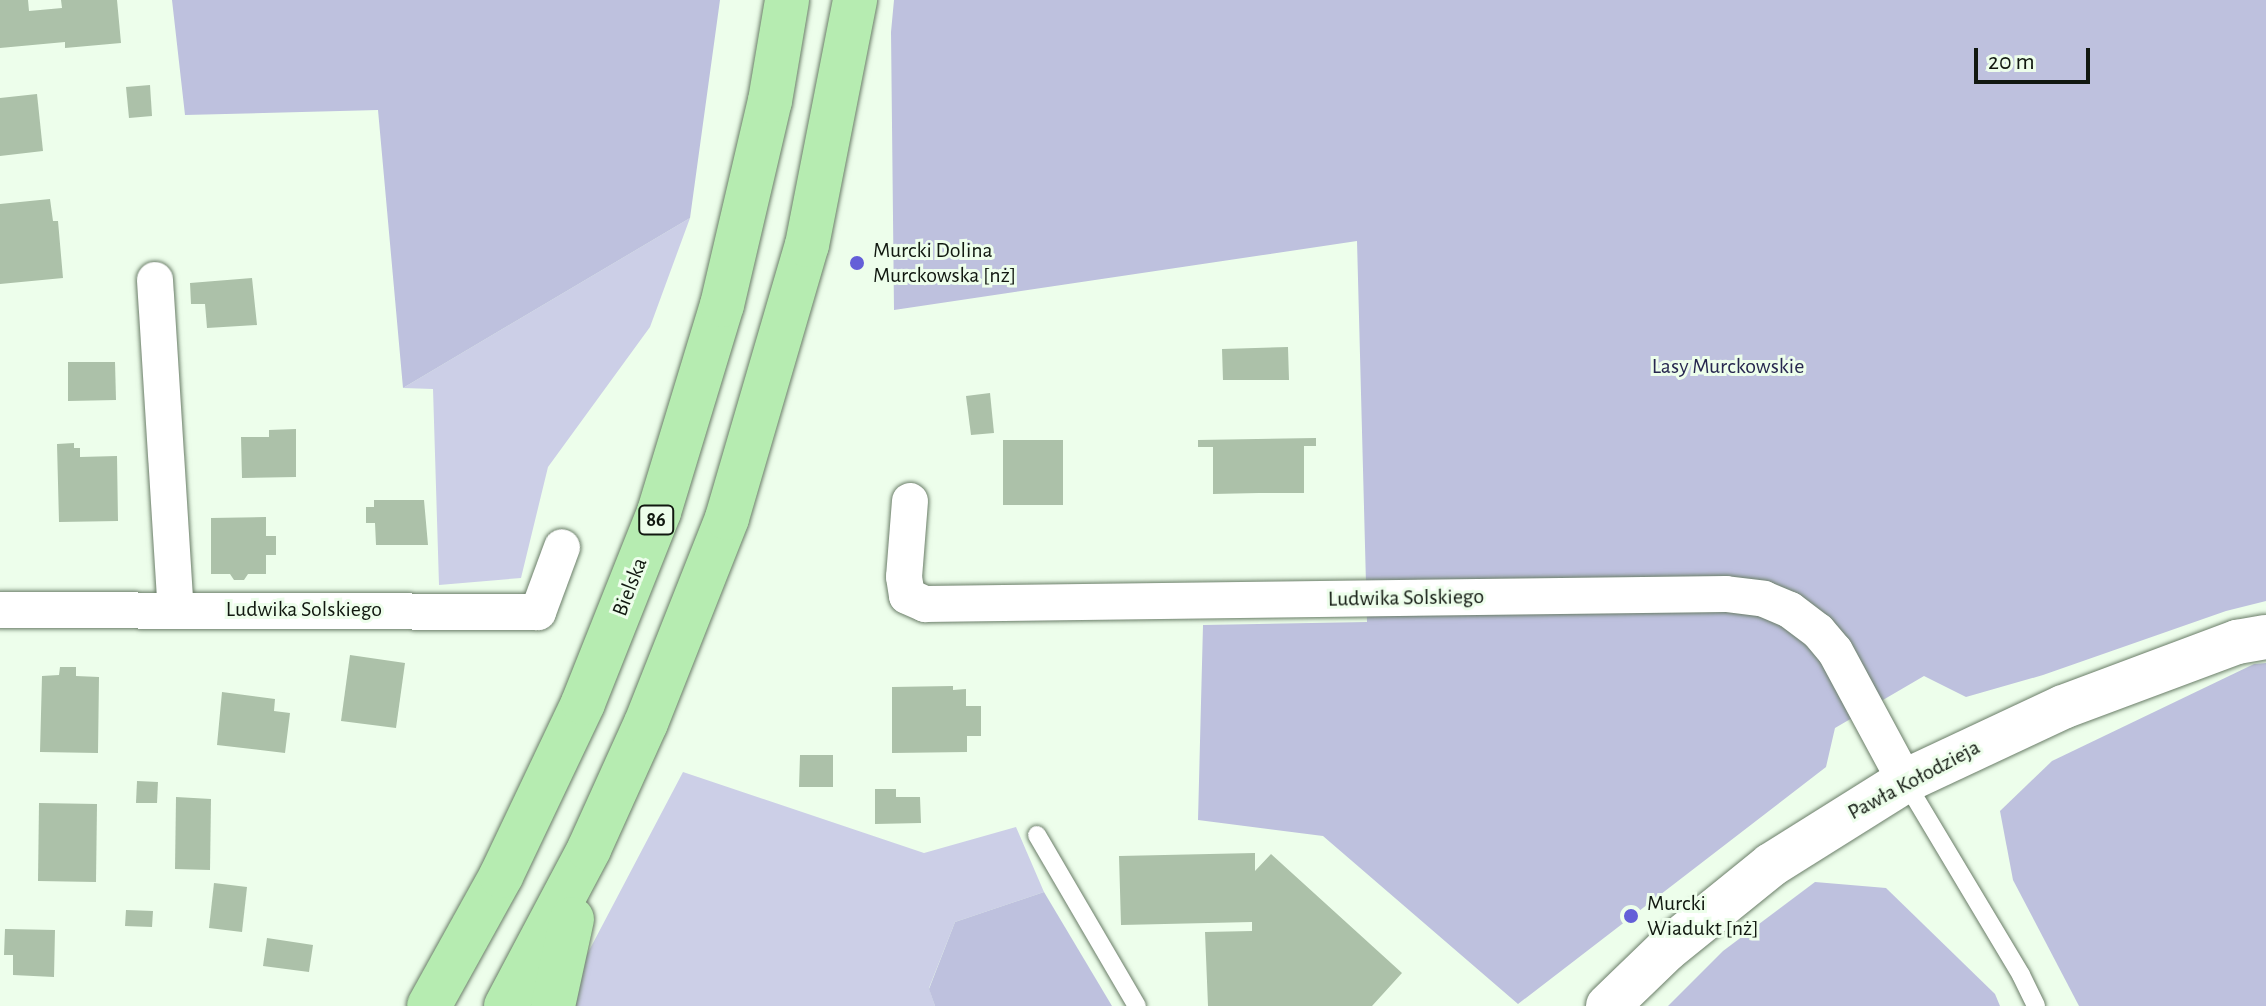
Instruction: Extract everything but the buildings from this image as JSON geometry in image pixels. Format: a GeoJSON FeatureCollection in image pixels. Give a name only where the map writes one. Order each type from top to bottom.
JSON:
{"type":"FeatureCollection","features":[{"type":"Feature","properties":{"kind":"main road","name":"Bielska"},"geometry":{"type":"LineString","coordinates":[[429,1006],[538,800],[593,678],[659,512],[722,305],[770,101],[787,0]]}},
{"type":"Feature","properties":{"kind":"main road"},"geometry":{"type":"LineString","coordinates":[[506,1006],[589,849],[692,611],[746,459],[807,245],[855,0]]}},
{"type":"Feature","properties":{"kind":"main road"},"geometry":{"type":"LineString","coordinates":[[553,1006],[589,849]]}},
{"type":"Feature","properties":{"kind":"street"},"geometry":{"type":"LineString","coordinates":[[155,280],[176,610]]}},
{"type":"Feature","properties":{"kind":"street","name":"Ludwika Solskiego"},"geometry":{"type":"LineString","coordinates":[[910,501],[904,577],[907,596],[925,604],[1726,594],[1764,599],[1790,610],[1818,631],[1835,651],[1905,781]]}},
{"type":"Feature","properties":{"kind":"street","name":"Ludwika Solskiego"},"geometry":{"type":"LineString","coordinates":[[0,610],[538,612],[562,547]]}},
{"type":"Feature","properties":{"kind":"street","name":"Pawła Kołodzieja"},"geometry":{"type":"LineString","coordinates":[[1608,1006],[1666,950],[1771,865],[1905,781],[2063,707],[2237,642],[2266,637]]}},
{"type":"Feature","properties":{"kind":"lane"},"geometry":{"type":"LineString","coordinates":[[1905,781],[2036,1006]]}},
{"type":"Feature","properties":{"kind":"lane"},"geometry":{"type":"LineString","coordinates":[[1037,835],[1137,1006]]}},
{"type":"Feature","properties":{"kind":"shaded area"},"geometry":{"type":"Polygon","coordinates":[[[690,218],[650,327],[548,467],[521,578],[439,585],[433,389],[403,388],[690,218]]]}},
{"type":"Feature","properties":{"kind":"shaded area"},"geometry":{"type":"Polygon","coordinates":[[[683,772],[924,853],[1016,827],[1044,892],[955,922],[929,988],[935,1006],[572,1006],[582,964],[683,772]]]}},
{"type":"Feature","properties":{"kind":"green space"},"geometry":{"type":"Polygon","coordinates":[[[172,0],[720,0],[690,218],[403,388],[378,110],[185,115],[172,0]]]}},
{"type":"Feature","properties":{"kind":"green space","name":"Lasy Murckowskie"},"geometry":{"type":"Polygon","coordinates":[[[894,0],[2266,0],[2266,601],[2226,611],[2043,675],[1966,697],[1924,676],[1835,728],[1826,767],[1518,1004],[1323,836],[1198,820],[1203,625],[1367,622],[1357,241],[894,310],[891,32],[894,0]]]}},
{"type":"Feature","properties":{"kind":"green space"},"geometry":{"type":"Polygon","coordinates":[[[2266,663],[2266,1006],[2079,1006],[2013,880],[2000,811],[2052,761],[2254,664],[2266,663]]]}},
{"type":"Feature","properties":{"kind":"green space"},"geometry":{"type":"Polygon","coordinates":[[[1815,882],[1886,888],[1995,994],[2000,1006],[1668,1006],[1723,951],[1815,882]]]}},
{"type":"Feature","properties":{"kind":"green space"},"geometry":{"type":"Polygon","coordinates":[[[1044,892],[1112,1006],[935,1006],[929,989],[955,922],[1044,892]]]}},
{"type":"Feature","properties":{"kind":"place","name":"Murcki Dolina Murckowska [nż]"},"geometry":{"type":"Point","coordinates":[857,263]}},
{"type":"Feature","properties":{"kind":"place","name":"Murcki Wiadukt [nż]"},"geometry":{"type":"Point","coordinates":[1631,916]}}]}
